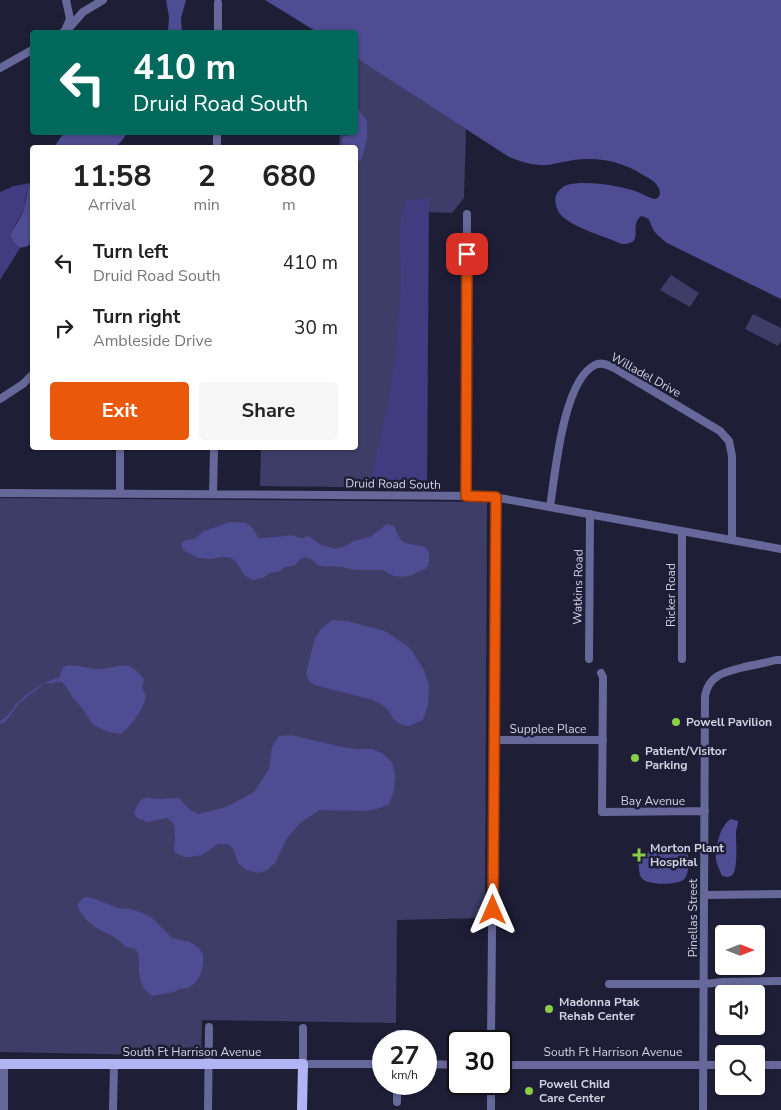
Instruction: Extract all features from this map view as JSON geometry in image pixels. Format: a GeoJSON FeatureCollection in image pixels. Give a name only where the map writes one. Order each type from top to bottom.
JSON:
{"type":"FeatureCollection","features":[{"type":"Feature","properties":{"kind":"main road","name":"South Ft Harrison Avenue"},"geometry":{"type":"LineString","coordinates":[[2,1064],[303,1064]]}},
{"type":"Feature","properties":{"kind":"main road"},"geometry":{"type":"LineString","coordinates":[[302,1110],[303,1064]]}},
{"type":"Feature","properties":{"kind":"street"},"geometry":{"type":"LineString","coordinates":[[66,30],[83,12],[103,0]]}},
{"type":"Feature","properties":{"kind":"street"},"geometry":{"type":"LineString","coordinates":[[218,3],[218,30]]}},
{"type":"Feature","properties":{"kind":"street"},"geometry":{"type":"LineString","coordinates":[[67,4],[75,12],[83,12]]}},
{"type":"Feature","properties":{"kind":"street"},"geometry":{"type":"LineString","coordinates":[[65,30],[70,19],[67,4]]}},
{"type":"Feature","properties":{"kind":"street"},"geometry":{"type":"LineString","coordinates":[[0,68],[30,51]]}},
{"type":"Feature","properties":{"kind":"street"},"geometry":{"type":"LineString","coordinates":[[466,496],[467,214]]}},
{"type":"Feature","properties":{"kind":"street","name":"Willadel Drive"},"geometry":{"type":"LineString","coordinates":[[550,507],[564,416],[583,376],[596,364],[603,363],[720,431],[729,441],[732,456],[732,539]]}},
{"type":"Feature","properties":{"kind":"street"},"geometry":{"type":"LineString","coordinates":[[0,399],[23,384],[30,377]]}},
{"type":"Feature","properties":{"kind":"street"},"geometry":{"type":"LineString","coordinates":[[120,450],[120,493]]}},
{"type":"Feature","properties":{"kind":"street"},"geometry":{"type":"LineString","coordinates":[[213,494],[214,450]]}},
{"type":"Feature","properties":{"kind":"street","name":"Druid Road South"},"geometry":{"type":"LineString","coordinates":[[0,493],[496,497],[781,548]]}},
{"type":"Feature","properties":{"kind":"street"},"geometry":{"type":"LineString","coordinates":[[492,1030],[496,497]]}},
{"type":"Feature","properties":{"kind":"street","name":"Watkins Road"},"geometry":{"type":"LineString","coordinates":[[589,659],[590,514]]}},
{"type":"Feature","properties":{"kind":"street","name":"Ricker Road"},"geometry":{"type":"LineString","coordinates":[[682,531],[682,659]]}},
{"type":"Feature","properties":{"kind":"street","name":"Pinellas Street"},"geometry":{"type":"LineString","coordinates":[[703,1110],[706,690],[716,677],[724,672],[781,660]]}},
{"type":"Feature","properties":{"kind":"street"},"geometry":{"type":"LineString","coordinates":[[601,673],[603,677],[603,740]]}},
{"type":"Feature","properties":{"kind":"street","name":"Supplee Place"},"geometry":{"type":"LineString","coordinates":[[494,740],[603,740]]}},
{"type":"Feature","properties":{"kind":"street","name":"Bay Avenue"},"geometry":{"type":"LineString","coordinates":[[603,740],[602,812],[705,811]]}},
{"type":"Feature","properties":{"kind":"street"},"geometry":{"type":"LineString","coordinates":[[704,895],[781,894]]}},
{"type":"Feature","properties":{"kind":"street"},"geometry":{"type":"LineString","coordinates":[[609,984],[704,984],[781,981]]}},
{"type":"Feature","properties":{"kind":"street"},"geometry":{"type":"LineString","coordinates":[[208,1110],[210,1027]]}},
{"type":"Feature","properties":{"kind":"street"},"geometry":{"type":"LineString","coordinates":[[303,1028],[303,1064]]}},
{"type":"Feature","properties":{"kind":"street"},"geometry":{"type":"LineString","coordinates":[[2,1064],[4,1110]]}},
{"type":"Feature","properties":{"kind":"street"},"geometry":{"type":"LineString","coordinates":[[113,1110],[114,1064]]}},
{"type":"Feature","properties":{"kind":"street","name":"South Ft Harrison Avenue"},"geometry":{"type":"LineString","coordinates":[[303,1064],[372,1064]]}},
{"type":"Feature","properties":{"kind":"street","name":"South Ft Harrison Avenue"},"geometry":{"type":"LineString","coordinates":[[512,1065],[715,1065]]}},
{"type":"Feature","properties":{"kind":"street"},"geometry":{"type":"LineString","coordinates":[[765,1065],[781,1065]]}},
{"type":"Feature","properties":{"kind":"street"},"geometry":{"type":"LineString","coordinates":[[397,1095],[397,1102]]}},
{"type":"Feature","properties":{"kind":"street"},"geometry":{"type":"LineString","coordinates":[[491,1095],[491,1110]]}},
{"type":"Feature","properties":{"kind":"shaded area"},"geometry":{"type":"Polygon","coordinates":[[[166,0],[186,0],[181,18],[182,30],[168,30],[169,17],[166,0]]]}},
{"type":"Feature","properties":{"kind":"shaded area"},"geometry":{"type":"Polygon","coordinates":[[[265,0],[781,0],[781,299],[667,243],[655,232],[649,220],[645,217],[641,216],[637,220],[633,241],[622,244],[574,224],[562,216],[557,209],[556,195],[560,189],[571,184],[593,183],[610,185],[635,191],[654,199],[658,198],[660,190],[657,185],[635,170],[617,163],[589,159],[539,165],[509,157],[358,59],[358,30],[314,30],[265,0]]]}},
{"type":"Feature","properties":{"kind":"shaded area"},"geometry":{"type":"Polygon","coordinates":[[[359,59],[466,129],[464,198],[452,213],[424,212],[424,488],[260,486],[261,450],[358,450],[358,145],[339,145],[340,135],[358,135],[359,59]]]}},
{"type":"Feature","properties":{"kind":"shaded area"},"geometry":{"type":"Polygon","coordinates":[[[358,109],[367,121],[367,139],[360,161],[358,161],[358,145],[341,145],[343,137],[358,135],[358,109]]]}},
{"type":"Feature","properties":{"kind":"shaded area"},"geometry":{"type":"Polygon","coordinates":[[[63,135],[126,135],[118,145],[55,145],[63,135]]]}},
{"type":"Feature","properties":{"kind":"shaded area"},"geometry":{"type":"Polygon","coordinates":[[[30,182],[30,244],[20,248],[13,242],[10,235],[24,210],[30,182]]]}},
{"type":"Feature","properties":{"kind":"shaded area"},"geometry":{"type":"Polygon","coordinates":[[[30,183],[25,207],[10,235],[13,242],[20,248],[0,280],[0,192],[14,186],[30,183]]]}},
{"type":"Feature","properties":{"kind":"shaded area"},"geometry":{"type":"Polygon","coordinates":[[[429,198],[427,492],[371,481],[387,405],[394,360],[401,290],[401,219],[406,200],[429,198]]]}},
{"type":"Feature","properties":{"kind":"shaded area"},"geometry":{"type":"Polygon","coordinates":[[[671,275],[699,293],[690,307],[660,290],[671,275]]]}},
{"type":"Feature","properties":{"kind":"shaded area"},"geometry":{"type":"Polygon","coordinates":[[[753,314],[781,328],[781,341],[778,346],[745,329],[753,314]]]}},
{"type":"Feature","properties":{"kind":"shaded area"},"geometry":{"type":"Polygon","coordinates":[[[0,498],[487,502],[485,918],[397,920],[396,1023],[202,1020],[201,1056],[0,1052],[0,498]]]}},
{"type":"Feature","properties":{"kind":"shaded area"},"geometry":{"type":"Polygon","coordinates":[[[230,522],[248,524],[259,538],[292,535],[301,538],[309,536],[319,544],[335,549],[370,537],[387,524],[394,526],[404,542],[425,547],[428,551],[429,564],[412,575],[400,577],[391,575],[383,570],[354,570],[320,566],[306,557],[294,566],[285,567],[263,578],[252,580],[244,575],[236,562],[231,558],[199,558],[182,548],[182,543],[185,540],[194,539],[204,531],[230,522]]]}},
{"type":"Feature","properties":{"kind":"shaded area"},"geometry":{"type":"Polygon","coordinates":[[[332,620],[347,621],[385,631],[410,648],[424,670],[429,685],[428,705],[423,720],[409,726],[402,725],[393,719],[384,706],[373,700],[315,685],[309,681],[306,673],[315,638],[321,629],[332,620]]]}},
{"type":"Feature","properties":{"kind":"shaded area"},"geometry":{"type":"Polygon","coordinates":[[[68,665],[96,669],[121,665],[132,667],[144,679],[142,688],[146,696],[140,712],[130,726],[121,734],[109,732],[93,725],[61,682],[44,684],[20,702],[5,722],[0,724],[0,721],[17,703],[43,684],[59,678],[63,667],[68,665]]]}},
{"type":"Feature","properties":{"kind":"shaded area"},"geometry":{"type":"Polygon","coordinates":[[[291,735],[342,747],[372,749],[382,753],[392,762],[395,775],[394,791],[389,804],[367,811],[320,810],[300,823],[287,838],[275,863],[267,870],[259,873],[246,870],[238,863],[233,849],[228,844],[218,844],[202,855],[184,857],[174,852],[174,824],[167,818],[148,822],[137,818],[134,813],[139,802],[144,798],[179,798],[190,810],[199,814],[226,807],[254,792],[269,769],[272,747],[279,736],[291,735]]]}},
{"type":"Feature","properties":{"kind":"shaded area"},"geometry":{"type":"Polygon","coordinates":[[[731,819],[738,821],[736,860],[735,871],[731,876],[726,877],[722,876],[716,862],[717,843],[721,831],[731,819]]]}},
{"type":"Feature","properties":{"kind":"shaded area"},"geometry":{"type":"Polygon","coordinates":[[[668,846],[684,847],[686,849],[688,871],[685,878],[675,883],[647,882],[640,874],[639,864],[641,859],[652,850],[668,846]]]}},
{"type":"Feature","properties":{"kind":"shaded area"},"geometry":{"type":"Polygon","coordinates":[[[87,897],[118,908],[140,912],[151,917],[172,938],[190,942],[198,947],[203,954],[203,965],[200,976],[194,984],[174,992],[152,996],[144,989],[141,981],[137,951],[126,947],[116,938],[92,925],[80,911],[77,905],[83,898],[87,897]]]}},
{"type":"Feature","properties":{"kind":"place","name":"Powell Pavilion"},"geometry":{"type":"Point","coordinates":[676,722]}},
{"type":"Feature","properties":{"kind":"place","name":"Patient/Visitor Parking"},"geometry":{"type":"Point","coordinates":[635,758]}},
{"type":"Feature","properties":{"kind":"place","name":"Morton Plant Hospital"},"geometry":{"type":"Point","coordinates":[639,855]}},
{"type":"Feature","properties":{"kind":"place","name":"Madonna Ptak Rehab Center"},"geometry":{"type":"Point","coordinates":[549,1009]}},
{"type":"Feature","properties":{"kind":"place","name":"Powell Child Care Center"},"geometry":{"type":"Point","coordinates":[529,1091]}},
{"type":"Feature","properties":{"kind":"route"},"geometry":{"type":"LineString","coordinates":[[467,254],[466,496],[496,497],[493,910]]}}]}
